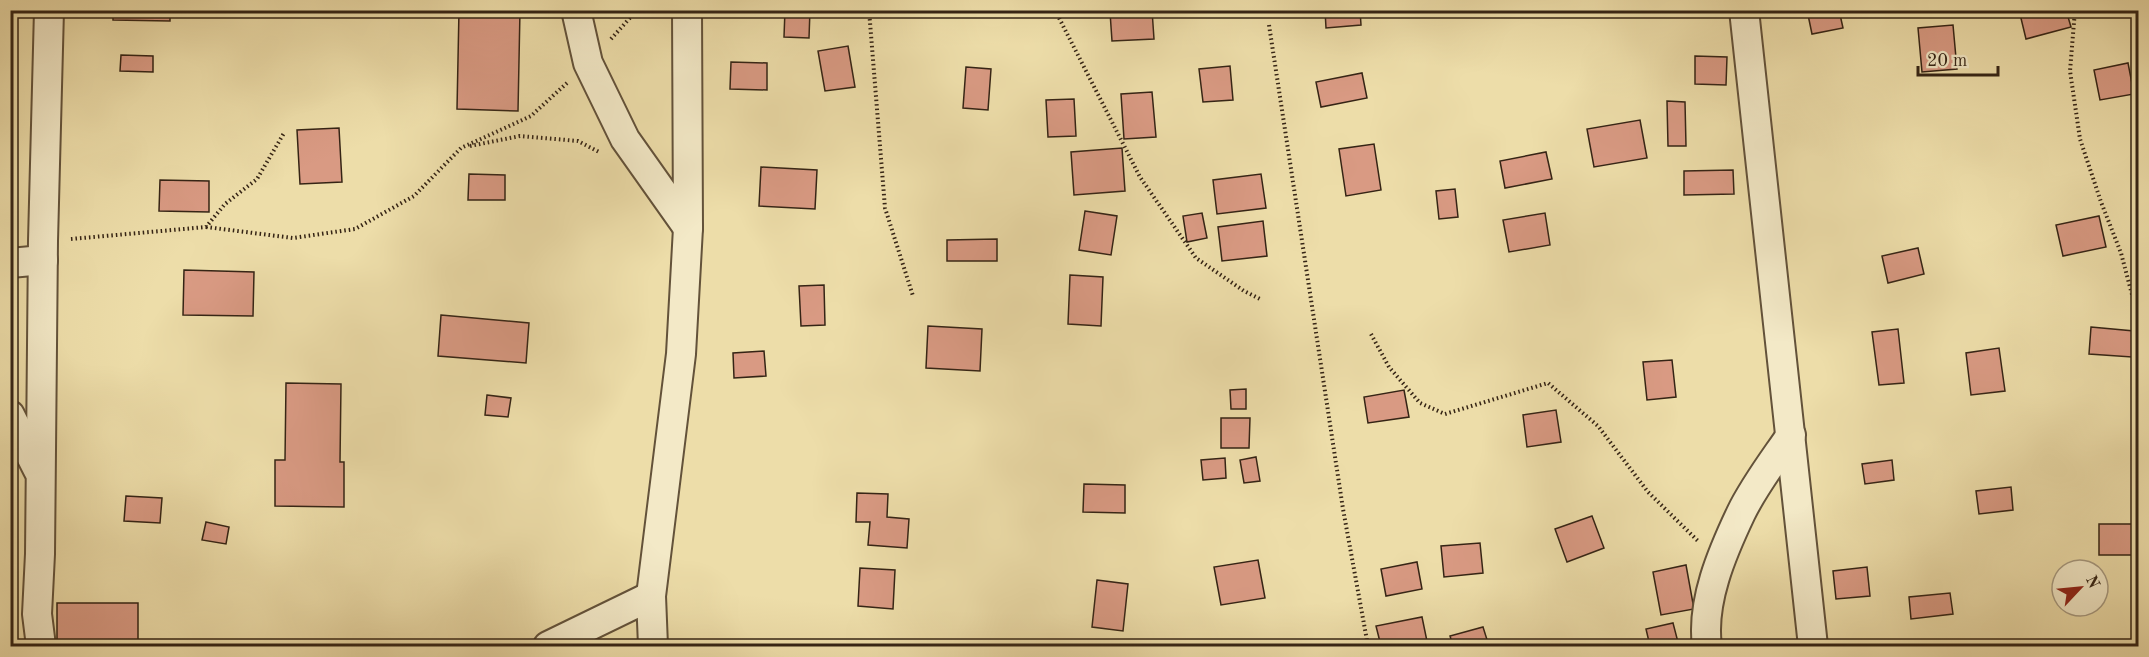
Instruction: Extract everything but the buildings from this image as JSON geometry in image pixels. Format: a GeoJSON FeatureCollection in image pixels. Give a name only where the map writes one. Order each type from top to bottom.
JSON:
{"type":"FeatureCollection","features":[{"type":"Feature","properties":{"kind":"street"},"geometry":{"type":"LineString","coordinates":[[40,646],[37,614],[49,10]]}},
{"type":"Feature","properties":{"kind":"street"},"geometry":{"type":"LineString","coordinates":[[576,10],[588,63],[625,139],[688,228]]}},
{"type":"Feature","properties":{"kind":"street"},"geometry":{"type":"LineString","coordinates":[[653,646],[651,596],[681,354],[688,228],[687,10]]}},
{"type":"Feature","properties":{"kind":"street"},"geometry":{"type":"LineString","coordinates":[[1744,10],[1813,646]]}},
{"type":"Feature","properties":{"kind":"street"},"geometry":{"type":"LineString","coordinates":[[10,262],[43,250]]}},
{"type":"Feature","properties":{"kind":"street"},"geometry":{"type":"LineString","coordinates":[[40,475],[11,416],[43,359]]}},
{"type":"Feature","properties":{"kind":"street"},"geometry":{"type":"LineString","coordinates":[[1707,646],[1705,632],[1708,605],[1720,564],[1742,512],[1791,435]]}},
{"type":"Feature","properties":{"kind":"street"},"geometry":{"type":"LineString","coordinates":[[548,646],[651,596]]}},
{"type":"Feature","properties":{"kind":"path"},"geometry":{"type":"LineString","coordinates":[[43,250],[206,227],[293,238],[355,229],[414,196],[461,148],[531,116],[588,63],[637,10]]}},
{"type":"Feature","properties":{"kind":"path"},"geometry":{"type":"LineString","coordinates":[[869,10],[885,208],[914,296]]}},
{"type":"Feature","properties":{"kind":"path"},"geometry":{"type":"LineString","coordinates":[[1055,10],[1140,177],[1196,258],[1244,291],[1260,299]]}},
{"type":"Feature","properties":{"kind":"path"},"geometry":{"type":"LineString","coordinates":[[2075,10],[2070,71],[2080,139],[2121,253],[2139,317]]}},
{"type":"Feature","properties":{"kind":"path"},"geometry":{"type":"LineString","coordinates":[[1269,25],[1341,498],[1368,646]]}},
{"type":"Feature","properties":{"kind":"path"},"geometry":{"type":"LineString","coordinates":[[206,227],[225,204],[257,179],[284,133]]}},
{"type":"Feature","properties":{"kind":"path"},"geometry":{"type":"LineString","coordinates":[[461,148],[520,136],[578,141],[606,156]]}},
{"type":"Feature","properties":{"kind":"path"},"geometry":{"type":"LineString","coordinates":[[1371,334],[1389,367],[1420,403],[1445,414],[1548,383],[1598,426],[1648,492],[1720,564]]}}]}
